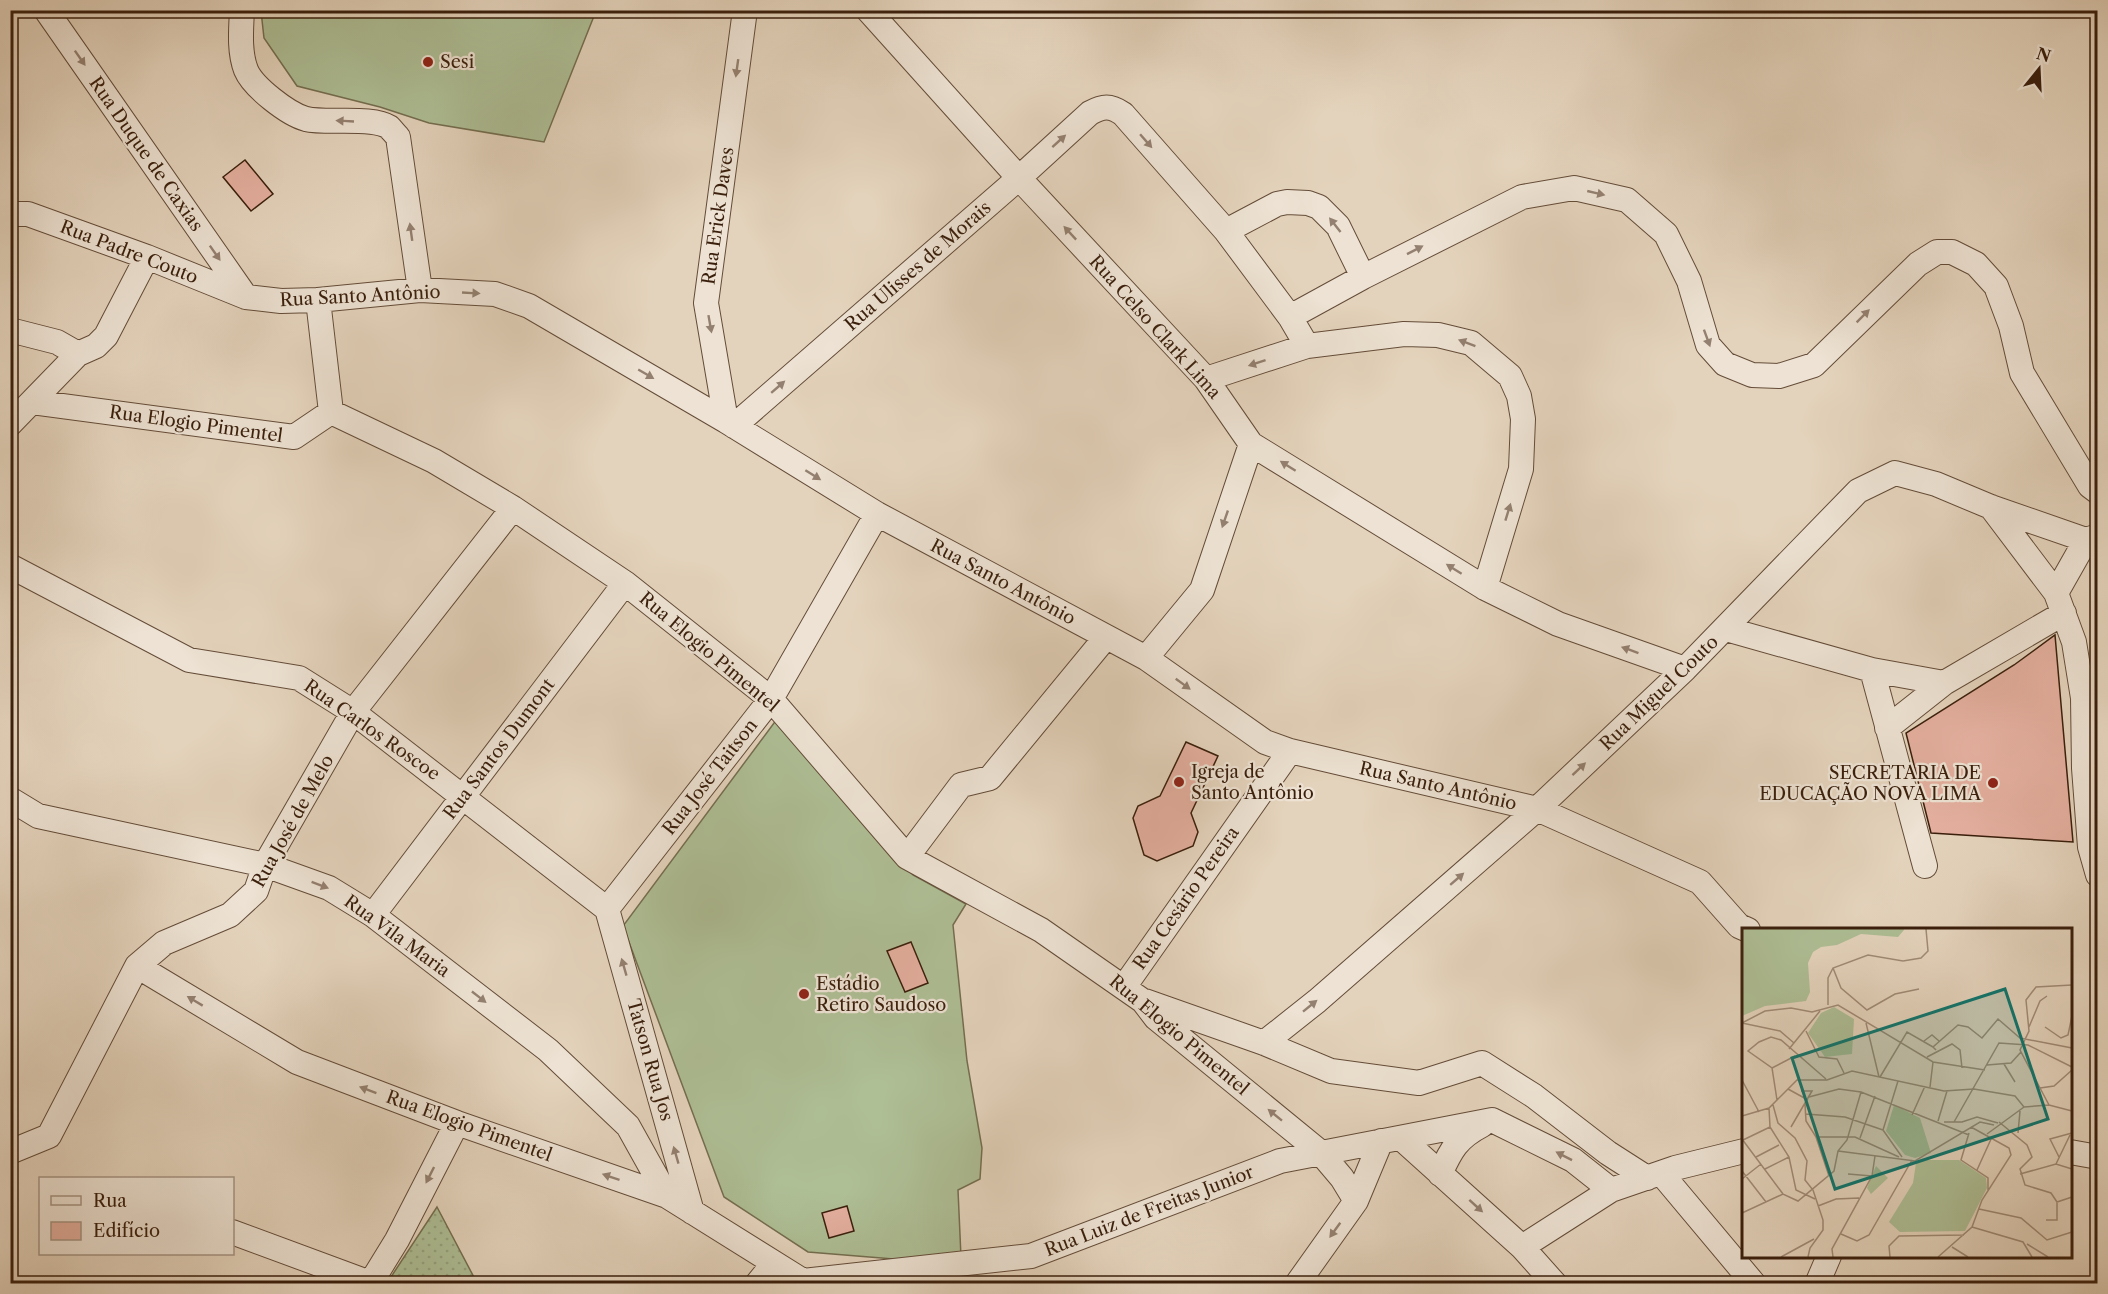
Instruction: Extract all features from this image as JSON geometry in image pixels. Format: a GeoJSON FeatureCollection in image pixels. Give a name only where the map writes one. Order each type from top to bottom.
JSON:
{"type":"FeatureCollection","features":[{"type":"Feature","properties":{"kind":"street","name":"Rua Duque de Caxias"},"geometry":{"type":"LineString","coordinates":[[46,10],[246,297]]}},
{"type":"Feature","properties":{"kind":"street"},"geometry":{"type":"LineString","coordinates":[[242,10],[241,38],[247,71],[269,97],[287,111],[307,119],[374,123],[388,126],[398,137],[420,290]]}},
{"type":"Feature","properties":{"kind":"street","name":"Rua Erick Daves"},"geometry":{"type":"LineString","coordinates":[[730,424],[706,303],[745,10]]}},
{"type":"Feature","properties":{"kind":"street","name":"Rua Celso Clark Lima"},"geometry":{"type":"LineString","coordinates":[[868,10],[1019,178],[1206,379],[1251,444],[1485,588],[1558,624],[1685,669]]}},
{"type":"Feature","properties":{"kind":"street","name":"Rua Ulisses de Morais"},"geometry":{"type":"LineString","coordinates":[[730,424],[1019,178],[1090,113],[1101,107],[1113,107],[1123,114],[1226,231]]}},
{"type":"Feature","properties":{"kind":"street"},"geometry":{"type":"LineString","coordinates":[[1290,316],[1522,197],[1574,188],[1627,200],[1666,234],[1689,282],[1708,345],[1725,364],[1752,375],[1779,376],[1814,365],[1918,264],[1937,252],[1952,252],[1976,264],[1996,286],[2011,326],[2022,373],[2090,486],[2097,492]]}},
{"type":"Feature","properties":{"kind":"street"},"geometry":{"type":"LineString","coordinates":[[1307,346],[1290,316],[1226,231],[1277,204],[1298,203],[1319,207],[1338,226],[1363,277]]}},
{"type":"Feature","properties":{"kind":"street","name":"Rua Padre Couto"},"geometry":{"type":"LineString","coordinates":[[10,214],[28,214],[147,257],[246,297]]}},
{"type":"Feature","properties":{"kind":"street"},"geometry":{"type":"LineString","coordinates":[[17,414],[78,354],[96,346],[106,336],[147,257]]}},
{"type":"Feature","properties":{"kind":"street","name":"Rua Santo Antônio"},"geometry":{"type":"LineString","coordinates":[[246,297],[281,301],[318,300],[420,290],[495,294],[529,306],[730,424],[877,514],[1146,658],[1264,742],[1290,751],[1536,809],[1700,882],[1739,926],[1744,928]]}},
{"type":"Feature","properties":{"kind":"street"},"geometry":{"type":"LineString","coordinates":[[318,300],[331,411]]}},
{"type":"Feature","properties":{"kind":"street"},"geometry":{"type":"LineString","coordinates":[[10,330],[57,342],[78,354]]}},
{"type":"Feature","properties":{"kind":"street"},"geometry":{"type":"LineString","coordinates":[[1206,379],[1307,346],[1404,334],[1438,335],[1471,343],[1510,376],[1519,396],[1523,419],[1521,469],[1485,588]]}},
{"type":"Feature","properties":{"kind":"street","name":"Rua Elogio Pimentel"},"geometry":{"type":"LineString","coordinates":[[17,414],[294,438],[331,411],[434,461],[513,508],[625,583],[771,699],[907,857],[1041,930],[1133,994],[1156,1018],[1320,1152],[1342,1178],[1356,1201]]}},
{"type":"Feature","properties":{"kind":"street"},"geometry":{"type":"LineString","coordinates":[[1146,658],[1202,590],[1251,444]]}},
{"type":"Feature","properties":{"kind":"street","name":"Rua Miguel Couto"},"geometry":{"type":"LineString","coordinates":[[1264,1043],[1317,1001],[1536,809],[1726,629],[1858,491],[1895,473],[1936,484],[1991,507],[2094,541]]}},
{"type":"Feature","properties":{"kind":"street"},"geometry":{"type":"LineString","coordinates":[[1991,507],[2060,603],[2074,642],[2083,698],[2084,768],[2090,847],[2097,874]]}},
{"type":"Feature","properties":{"kind":"street","name":"Rua José de Melo"},"geometry":{"type":"LineString","coordinates":[[10,1152],[49,1136],[137,966],[164,943],[230,915],[256,891],[266,865],[353,712],[513,508]]}},
{"type":"Feature","properties":{"kind":"street","name":"Rua José Taitson"},"geometry":{"type":"LineString","coordinates":[[607,909],[771,699],[877,514]]}},
{"type":"Feature","properties":{"kind":"street"},"geometry":{"type":"LineString","coordinates":[[1887,728],[1944,683],[2060,603],[2094,541]]}},
{"type":"Feature","properties":{"kind":"street","name":"Rua Carlos Roscoe"},"geometry":{"type":"LineString","coordinates":[[10,566],[189,660],[299,678],[353,712],[463,795],[607,909]]}},
{"type":"Feature","properties":{"kind":"street","name":"Rua Santos Dumont"},"geometry":{"type":"LineString","coordinates":[[373,915],[625,583]]}},
{"type":"Feature","properties":{"kind":"street"},"geometry":{"type":"LineString","coordinates":[[1726,629],[1872,670],[1944,683]]}},
{"type":"Feature","properties":{"kind":"street"},"geometry":{"type":"LineString","coordinates":[[907,857],[961,785],[990,778],[1106,637]]}},
{"type":"Feature","properties":{"kind":"street"},"geometry":{"type":"LineString","coordinates":[[1872,670],[1925,866]]}},
{"type":"Feature","properties":{"kind":"street","name":"Rua Cesário Pereira"},"geometry":{"type":"LineString","coordinates":[[1133,994],[1290,751]]}},
{"type":"Feature","properties":{"kind":"street","name":"Rua Vila Maria"},"geometry":{"type":"LineString","coordinates":[[10,799],[38,816],[266,865],[328,888],[373,915],[549,1050],[628,1126],[666,1196]]}},
{"type":"Feature","properties":{"kind":"street","name":"Tatson Rua Jos"},"geometry":{"type":"LineString","coordinates":[[607,909],[692,1212]]}},
{"type":"Feature","properties":{"kind":"street","name":"Rua Elogio Pimentel"},"geometry":{"type":"LineString","coordinates":[[137,966],[297,1062],[457,1123],[666,1196],[803,1281]]}},
{"type":"Feature","properties":{"kind":"street"},"geometry":{"type":"LineString","coordinates":[[1133,994],[1264,1043],[1331,1071],[1419,1083],[1482,1063],[1534,1096],[1608,1153],[1654,1176],[1754,1284]]}},
{"type":"Feature","properties":{"kind":"street"},"geometry":{"type":"LineString","coordinates":[[1440,1174],[1452,1148],[1473,1130],[1492,1120],[1573,1160],[1611,1190]]}},
{"type":"Feature","properties":{"kind":"street","name":"Rua Luiz de Freitas Junior"},"geometry":{"type":"LineString","coordinates":[[803,1281],[1031,1256],[1280,1161],[1492,1120]]}},
{"type":"Feature","properties":{"kind":"street"},"geometry":{"type":"LineString","coordinates":[[234,1233],[370,1283],[397,1240],[457,1123]]}},
{"type":"Feature","properties":{"kind":"street"},"geometry":{"type":"LineString","coordinates":[[1297,1284],[1356,1201],[1391,1140],[1440,1174],[1522,1247],[1555,1284]]}},
{"type":"Feature","properties":{"kind":"street"},"geometry":{"type":"LineString","coordinates":[[1522,1247],[1611,1190],[1742,1151]]}},
{"type":"Feature","properties":{"kind":"street"},"geometry":{"type":"LineString","coordinates":[[2072,1152],[2097,1157]]}},
{"type":"Feature","properties":{"kind":"street"},"geometry":{"type":"LineString","coordinates":[[1817,1284],[1828,1258]]}},
{"type":"Feature","properties":{"kind":"street"},"geometry":{"type":"LineString","coordinates":[[757,1284],[774,1263]]}},
{"type":"Feature","properties":{"kind":"green space","name":"Sesi"},"geometry":{"type":"Polygon","coordinates":[[[261,10],[596,11],[544,142],[429,123],[380,107],[297,86],[264,38],[261,10]]]}},
{"type":"Feature","properties":{"kind":"green space","name":"Estádio Retiro Saudoso"},"geometry":{"type":"Polygon","coordinates":[[[777,719],[913,875],[966,904],[953,925],[967,1061],[982,1148],[980,1179],[958,1190],[961,1257],[906,1260],[808,1252],[724,1197],[623,926],[777,719]]]}},
{"type":"Feature","properties":{"kind":"green space"},"geometry":{"type":"Polygon","coordinates":[[[437,1207],[477,1283],[387,1283],[437,1207]]]}},
{"type":"Feature","properties":{"kind":"building"},"geometry":{"type":"Polygon","coordinates":[[[245,160],[273,194],[251,211],[223,177],[245,160]]]}},
{"type":"Feature","properties":{"kind":"building","name":"SECRETARIA DE EDUCAÇÃO NOVA LIMA"},"geometry":{"type":"Polygon","coordinates":[[[2055,635],[2073,842],[1931,833],[1906,733],[2014,665],[2055,635]]]}},
{"type":"Feature","properties":{"kind":"building"},"geometry":{"type":"Polygon","coordinates":[[[1186,742],[1218,756],[1191,813],[1198,832],[1193,846],[1157,861],[1144,855],[1133,818],[1138,806],[1160,796],[1186,742]]]}},
{"type":"Feature","properties":{"kind":"building"},"geometry":{"type":"Polygon","coordinates":[[[911,942],[928,983],[905,992],[887,951],[911,942]]]}},
{"type":"Feature","properties":{"kind":"building"},"geometry":{"type":"Polygon","coordinates":[[[847,1206],[854,1231],[829,1238],[822,1213],[847,1206]]]}},
{"type":"Feature","properties":{"kind":"place","name":"Sesi"},"geometry":{"type":"Point","coordinates":[428,62]}},
{"type":"Feature","properties":{"kind":"place","name":"Igreja de Santo Antônio"},"geometry":{"type":"Point","coordinates":[1179,782]}},
{"type":"Feature","properties":{"kind":"place","name":"SECRETARIA DE EDUCAÇÃO NOVA LIMA"},"geometry":{"type":"Point","coordinates":[1993,783]}},
{"type":"Feature","properties":{"kind":"place","name":"Estádio Retiro Saudoso"},"geometry":{"type":"Point","coordinates":[804,994]}}]}
